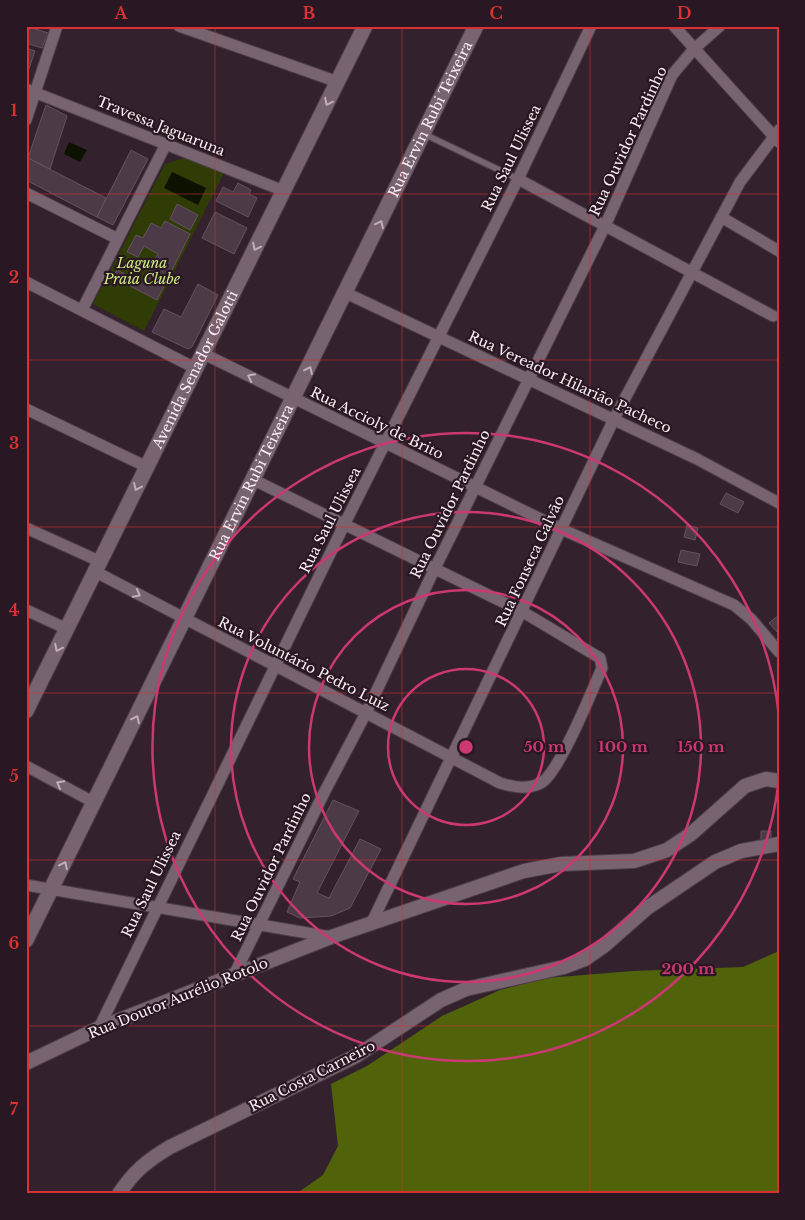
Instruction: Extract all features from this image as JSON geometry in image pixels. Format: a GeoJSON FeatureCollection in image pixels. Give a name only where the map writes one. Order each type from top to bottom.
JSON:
{"type":"FeatureCollection","features":[{"type":"Feature","properties":{"kind":"main road","name":"Avenida Senador Galotti"},"geometry":{"type":"LineString","coordinates":[[26,711],[30,696],[67,629],[197,369],[365,26]]}},
{"type":"Feature","properties":{"kind":"main road","name":"Rua Ervin Rubi Teixeira"},"geometry":{"type":"LineString","coordinates":[[26,940],[476,26]]}},
{"type":"Feature","properties":{"kind":"street"},"geometry":{"type":"LineString","coordinates":[[26,120],[31,91],[57,26]]}},
{"type":"Feature","properties":{"kind":"street"},"geometry":{"type":"LineString","coordinates":[[180,26],[338,82]]}},
{"type":"Feature","properties":{"kind":"street","name":"Rua Saul Ulissea"},"geometry":{"type":"LineString","coordinates":[[99,1028],[274,666],[518,179],[591,26]]}},
{"type":"Feature","properties":{"kind":"street"},"geometry":{"type":"LineString","coordinates":[[674,26],[777,136]]}},
{"type":"Feature","properties":{"kind":"street","name":"Rua Ouvidor Pardinho"},"geometry":{"type":"LineString","coordinates":[[234,975],[366,713],[435,568],[604,226],[672,75],[694,49],[720,26]]}},
{"type":"Feature","properties":{"kind":"street","name":"Travessa Jaguaruna"},"geometry":{"type":"LineString","coordinates":[[31,91],[284,191]]}},
{"type":"Feature","properties":{"kind":"street","name":"Rua Fonseca Galvão"},"geometry":{"type":"LineString","coordinates":[[372,922],[523,612],[614,419],[690,272],[740,182],[777,136]]}},
{"type":"Feature","properties":{"kind":"street"},"geometry":{"type":"LineString","coordinates":[[82,310],[166,144]]}},
{"type":"Feature","properties":{"kind":"street"},"geometry":{"type":"LineString","coordinates":[[518,179],[773,316]]}},
{"type":"Feature","properties":{"kind":"street"},"geometry":{"type":"LineString","coordinates":[[26,193],[118,239]]}},
{"type":"Feature","properties":{"kind":"street"},"geometry":{"type":"LineString","coordinates":[[721,217],[779,251]]}},
{"type":"Feature","properties":{"kind":"street"},"geometry":{"type":"LineString","coordinates":[[26,282],[197,369]]}},
{"type":"Feature","properties":{"kind":"street","name":"Rua Vereador Hilarião Pacheco"},"geometry":{"type":"LineString","coordinates":[[346,293],[697,459],[779,503]]}},
{"type":"Feature","properties":{"kind":"street","name":"Rua Accioly de Brito"},"geometry":{"type":"LineString","coordinates":[[204,354],[385,445],[561,530],[734,605],[751,619],[779,652]]}},
{"type":"Feature","properties":{"kind":"street"},"geometry":{"type":"LineString","coordinates":[[26,409],[147,466]]}},
{"type":"Feature","properties":{"kind":"street"},"geometry":{"type":"LineString","coordinates":[[254,480],[523,612]]}},
{"type":"Feature","properties":{"kind":"street","name":"Rua Voluntário Pedro Luiz"},"geometry":{"type":"LineString","coordinates":[[26,528],[97,566],[185,619],[451,759],[500,783],[516,787],[530,787],[550,776],[602,668],[600,658],[523,612]]}},
{"type":"Feature","properties":{"kind":"street"},"geometry":{"type":"LineString","coordinates":[[26,610],[67,629]]}},
{"type":"Feature","properties":{"kind":"street"},"geometry":{"type":"LineString","coordinates":[[26,766],[95,803]]}},
{"type":"Feature","properties":{"kind":"street","name":"Rua Doutor Aurélio Rotolo"},"geometry":{"type":"LineString","coordinates":[[26,1063],[99,1028],[331,937],[524,871],[562,864],[634,861],[667,850],[691,834],[745,786],[766,779],[779,780]]}},
{"type":"Feature","properties":{"kind":"street","name":"Rua Costa Carneiro"},"geometry":{"type":"LineString","coordinates":[[119,1194],[129,1177],[154,1157],[356,1056],[441,1000],[466,989],[564,966],[585,959],[605,946],[647,908],[715,862],[741,851],[779,844]]}},
{"type":"Feature","properties":{"kind":"street"},"geometry":{"type":"LineString","coordinates":[[26,885],[331,937]]}},
{"type":"Feature","properties":{"kind":"lane"},"geometry":{"type":"LineString","coordinates":[[424,134],[518,179]]}},
{"type":"Feature","properties":{"kind":"green space","name":"Laguna Praia Clube"},"geometry":{"type":"Polygon","coordinates":[[[184,158],[224,173],[144,331],[93,304],[165,164],[184,158]]]}},
{"type":"Feature","properties":{"kind":"green space"},"geometry":{"type":"Polygon","coordinates":[[[779,951],[779,1194],[296,1194],[323,1175],[338,1146],[331,1084],[367,1066],[442,1016],[500,990],[547,978],[633,971],[743,967],[779,951]]]}},
{"type":"Feature","properties":{"kind":"shaded area"},"geometry":{"type":"Polygon","coordinates":[[[69,142],[87,150],[80,162],[64,154],[69,142]]]}},
{"type":"Feature","properties":{"kind":"shaded area"},"geometry":{"type":"Polygon","coordinates":[[[172,172],[206,188],[198,205],[164,188],[172,172]]]}},
{"type":"Feature","properties":{"kind":"building"},"geometry":{"type":"Polygon","coordinates":[[[26,26],[48,33],[42,48],[26,43],[26,26]]]}},
{"type":"Feature","properties":{"kind":"building"},"geometry":{"type":"Polygon","coordinates":[[[26,48],[35,51],[26,77],[26,48]]]}},
{"type":"Feature","properties":{"kind":"building"},"geometry":{"type":"Polygon","coordinates":[[[46,105],[67,116],[50,169],[28,158],[46,105]]]}},
{"type":"Feature","properties":{"kind":"building"},"geometry":{"type":"Polygon","coordinates":[[[131,150],[148,159],[113,225],[97,217],[131,150]]]}},
{"type":"Feature","properties":{"kind":"building"},"geometry":{"type":"Polygon","coordinates":[[[28,158],[106,198],[97,217],[26,180],[28,158]]]}},
{"type":"Feature","properties":{"kind":"building"},"geometry":{"type":"Polygon","coordinates":[[[238,183],[251,190],[249,194],[257,198],[248,217],[216,201],[223,187],[233,192],[238,183]]]}},
{"type":"Feature","properties":{"kind":"building"},"geometry":{"type":"Polygon","coordinates":[[[177,204],[198,215],[190,230],[170,219],[177,204]]]}},
{"type":"Feature","properties":{"kind":"building"},"geometry":{"type":"Polygon","coordinates":[[[215,212],[247,228],[234,254],[202,238],[215,212]]]}},
{"type":"Feature","properties":{"kind":"building"},"geometry":{"type":"Polygon","coordinates":[[[165,221],[190,234],[157,300],[113,277],[117,270],[143,283],[158,254],[144,246],[138,257],[127,252],[136,235],[143,238],[151,223],[161,228],[165,221]]]}},
{"type":"Feature","properties":{"kind":"building"},"geometry":{"type":"Polygon","coordinates":[[[198,284],[218,295],[192,347],[188,349],[152,332],[164,309],[181,317],[198,284]]]}},
{"type":"Feature","properties":{"kind":"building"},"geometry":{"type":"Polygon","coordinates":[[[726,493],[744,502],[738,513],[720,504],[726,493]]]}},
{"type":"Feature","properties":{"kind":"building"},"geometry":{"type":"Polygon","coordinates":[[[687,525],[698,528],[695,540],[684,537],[687,525]]]}},
{"type":"Feature","properties":{"kind":"building"},"geometry":{"type":"Polygon","coordinates":[[[681,550],[700,554],[697,566],[678,562],[681,550]]]}},
{"type":"Feature","properties":{"kind":"building"},"geometry":{"type":"Polygon","coordinates":[[[779,615],[779,634],[769,623],[779,615]]]}},
{"type":"Feature","properties":{"kind":"building"},"geometry":{"type":"Polygon","coordinates":[[[333,800],[359,811],[317,893],[329,898],[360,839],[381,849],[350,908],[331,916],[300,918],[287,912],[300,882],[293,879],[333,800]]]}},
{"type":"Feature","properties":{"kind":"building"},"geometry":{"type":"Polygon","coordinates":[[[761,831],[771,831],[771,841],[761,841],[761,831]]]}}]}
